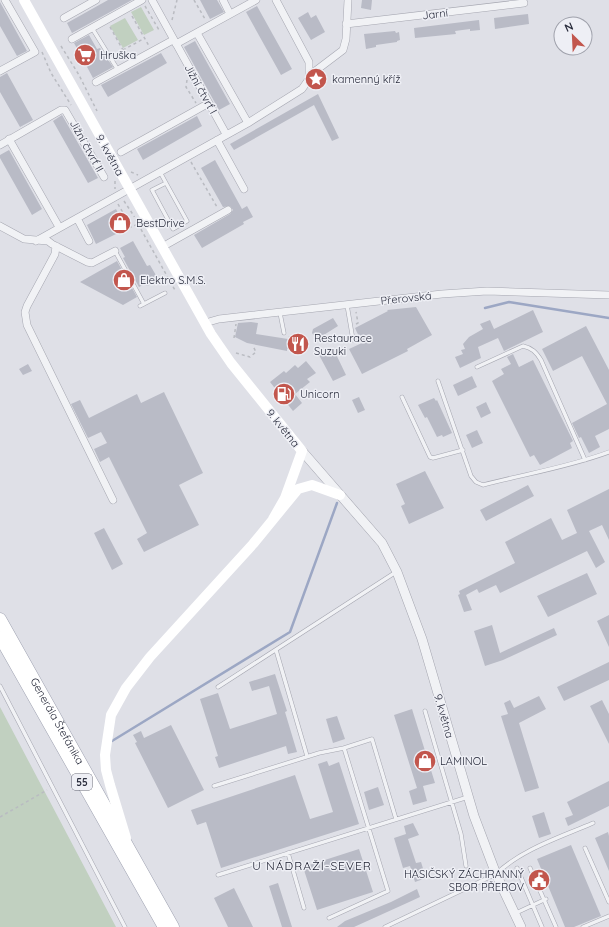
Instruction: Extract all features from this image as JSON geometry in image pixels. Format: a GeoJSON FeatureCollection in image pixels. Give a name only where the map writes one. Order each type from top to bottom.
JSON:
{"type":"FeatureCollection","features":[{"type":"Feature","properties":{"kind":"main road","name":"9. května"},"geometry":{"type":"LineString","coordinates":[[24,0],[205,323],[231,362],[302,451]]}},
{"type":"Feature","properties":{"kind":"main road"},"geometry":{"type":"LineString","coordinates":[[273,519],[285,498],[302,451]]}},
{"type":"Feature","properties":{"kind":"main road"},"geometry":{"type":"LineString","coordinates":[[130,851],[106,770],[108,729],[117,701],[140,669],[273,519],[294,492],[302,487],[318,486],[340,495]]}},
{"type":"Feature","properties":{"kind":"main road","name":"Generála Štefánika"},"geometry":{"type":"LineString","coordinates":[[0,619],[174,927]]}},
{"type":"Feature","properties":{"kind":"main road","name":"Generála Štefánika"},"geometry":{"type":"LineString","coordinates":[[0,637],[164,927]]}},
{"type":"Feature","properties":{"kind":"street"},"geometry":{"type":"LineString","coordinates":[[0,71],[35,52],[5,0]]}},
{"type":"Feature","properties":{"kind":"street"},"geometry":{"type":"LineString","coordinates":[[64,18],[96,0]]}},
{"type":"Feature","properties":{"kind":"street","name":"Jižní čtvrť I"},"geometry":{"type":"LineString","coordinates":[[152,0],[226,134]]}},
{"type":"Feature","properties":{"kind":"street"},"geometry":{"type":"LineString","coordinates":[[223,0],[230,14]]}},
{"type":"Feature","properties":{"kind":"street"},"geometry":{"type":"LineString","coordinates":[[96,82],[174,42],[197,33],[256,0]]}},
{"type":"Feature","properties":{"kind":"street"},"geometry":{"type":"LineString","coordinates":[[276,0],[308,59],[309,79]]}},
{"type":"Feature","properties":{"kind":"street"},"geometry":{"type":"LineString","coordinates":[[36,241],[248,123],[298,93],[309,79],[338,56],[343,50],[348,0]]}},
{"type":"Feature","properties":{"kind":"street"},"geometry":{"type":"LineString","coordinates":[[72,39],[142,1]]}},
{"type":"Feature","properties":{"kind":"street","name":"Jarní"},"geometry":{"type":"LineString","coordinates":[[346,24],[524,3]]}},
{"type":"Feature","properties":{"kind":"street"},"geometry":{"type":"LineString","coordinates":[[197,33],[248,123]]}},
{"type":"Feature","properties":{"kind":"street"},"geometry":{"type":"LineString","coordinates":[[121,152],[209,103]]}},
{"type":"Feature","properties":{"kind":"street","name":"Jižní čtvrť II"},"geometry":{"type":"LineString","coordinates":[[0,145],[61,110],[66,110],[104,177]]}},
{"type":"Feature","properties":{"kind":"street"},"geometry":{"type":"LineString","coordinates":[[9,140],[59,228]]}},
{"type":"Feature","properties":{"kind":"street"},"geometry":{"type":"LineString","coordinates":[[217,140],[244,189]]}},
{"type":"Feature","properties":{"kind":"street"},"geometry":{"type":"LineString","coordinates":[[162,247],[228,210]]}},
{"type":"Feature","properties":{"kind":"street"},"geometry":{"type":"LineString","coordinates":[[77,218],[90,241]]}},
{"type":"Feature","properties":{"kind":"street"},"geometry":{"type":"LineString","coordinates":[[0,226],[24,240],[48,240],[56,246],[92,263],[115,251]]}},
{"type":"Feature","properties":{"kind":"street"},"geometry":{"type":"LineString","coordinates":[[56,246],[55,254],[27,306],[25,312],[27,325],[113,500]]}},
{"type":"Feature","properties":{"kind":"street","name":"Přerovská"},"geometry":{"type":"LineString","coordinates":[[205,323],[219,319],[280,312],[348,307],[487,291],[609,294]]}},
{"type":"Feature","properties":{"kind":"street","name":"9. května"},"geometry":{"type":"LineString","coordinates":[[302,451],[382,543],[397,572],[422,639],[468,797],[496,874],[521,927]]}},
{"type":"Feature","properties":{"kind":"lane"},"geometry":{"type":"LineString","coordinates":[[92,28],[118,70]]}},
{"type":"Feature","properties":{"kind":"lane"},"geometry":{"type":"LineString","coordinates":[[160,172],[187,221],[173,229],[152,190],[166,183]]}},
{"type":"Feature","properties":{"kind":"lane"},"geometry":{"type":"LineString","coordinates":[[115,251],[144,304]]}},
{"type":"Feature","properties":{"kind":"lane"},"geometry":{"type":"LineString","coordinates":[[140,306],[165,293]]}},
{"type":"Feature","properties":{"kind":"lane"},"geometry":{"type":"LineString","coordinates":[[348,307],[352,340]]}},
{"type":"Feature","properties":{"kind":"lane"},"geometry":{"type":"LineString","coordinates":[[280,312],[284,333]]}},
{"type":"Feature","properties":{"kind":"lane"},"geometry":{"type":"LineString","coordinates":[[477,367],[523,346],[530,347],[541,360],[585,460]]}},
{"type":"Feature","properties":{"kind":"lane"},"geometry":{"type":"LineString","coordinates":[[438,381],[471,476],[476,482],[483,485],[585,460],[609,452]]}},
{"type":"Feature","properties":{"kind":"lane"},"geometry":{"type":"LineString","coordinates":[[402,397],[430,457],[433,458],[463,450]]}},
{"type":"Feature","properties":{"kind":"lane"},"geometry":{"type":"LineString","coordinates":[[218,687],[397,572]]}},
{"type":"Feature","properties":{"kind":"lane"},"geometry":{"type":"LineString","coordinates":[[276,650],[308,756]]}},
{"type":"Feature","properties":{"kind":"lane"},"geometry":{"type":"LineString","coordinates":[[0,686],[125,927]]}},
{"type":"Feature","properties":{"kind":"lane"},"geometry":{"type":"LineString","coordinates":[[425,711],[461,834],[466,866]]}},
{"type":"Feature","properties":{"kind":"lane"},"geometry":{"type":"LineString","coordinates":[[214,786],[308,756],[344,748],[372,739],[396,819]]}},
{"type":"Feature","properties":{"kind":"lane"},"geometry":{"type":"LineString","coordinates":[[329,918],[388,891],[344,748]]}},
{"type":"Feature","properties":{"kind":"lane"},"geometry":{"type":"LineString","coordinates":[[218,875],[468,797]]}},
{"type":"Feature","properties":{"kind":"lane"},"geometry":{"type":"LineString","coordinates":[[385,927],[496,874],[507,864],[540,847],[593,823]]}},
{"type":"Feature","properties":{"kind":"lane"},"geometry":{"type":"LineString","coordinates":[[585,848],[609,902]]}},
{"type":"Feature","properties":{"kind":"lane"},"geometry":{"type":"LineString","coordinates":[[288,853],[304,908]]}},
{"type":"Feature","properties":{"kind":"lane"},"geometry":{"type":"LineString","coordinates":[[517,868],[542,927]]}},
{"type":"Feature","properties":{"kind":"lane"},"geometry":{"type":"LineString","coordinates":[[530,868],[545,899],[556,927]]}},
{"type":"Feature","properties":{"kind":"lane"},"geometry":{"type":"LineString","coordinates":[[515,913],[545,899]]}},
{"type":"Feature","properties":{"kind":"lane"},"geometry":{"type":"LineString","coordinates":[[584,927],[609,916]]}},
{"type":"Feature","properties":{"kind":"path"},"geometry":{"type":"LineString","coordinates":[[172,21],[177,0]]}},
{"type":"Feature","properties":{"kind":"path"},"geometry":{"type":"LineString","coordinates":[[194,0],[208,24]]}},
{"type":"Feature","properties":{"kind":"path"},"geometry":{"type":"LineString","coordinates":[[142,1],[157,28],[161,31]]}},
{"type":"Feature","properties":{"kind":"path"},"geometry":{"type":"LineString","coordinates":[[132,16],[150,48]]}},
{"type":"Feature","properties":{"kind":"path"},"geometry":{"type":"LineString","coordinates":[[107,22],[129,61]]}},
{"type":"Feature","properties":{"kind":"path"},"geometry":{"type":"LineString","coordinates":[[123,50],[145,38]]}},
{"type":"Feature","properties":{"kind":"path"},"geometry":{"type":"LineString","coordinates":[[60,44],[79,75],[97,111]]}},
{"type":"Feature","properties":{"kind":"path"},"geometry":{"type":"LineString","coordinates":[[189,75],[186,87],[199,106]]}},
{"type":"Feature","properties":{"kind":"path"},"geometry":{"type":"LineString","coordinates":[[190,160],[221,215]]}},
{"type":"Feature","properties":{"kind":"path"},"geometry":{"type":"LineString","coordinates":[[130,170],[134,174],[142,174]]}},
{"type":"Feature","properties":{"kind":"path"},"geometry":{"type":"LineString","coordinates":[[138,224],[131,227],[118,205],[119,203],[122,201],[125,202],[134,216],[176,292]]}},
{"type":"Feature","properties":{"kind":"path"},"geometry":{"type":"LineString","coordinates":[[134,216],[138,214]]}},
{"type":"Feature","properties":{"kind":"path"},"geometry":{"type":"LineString","coordinates":[[348,307],[356,309]]}},
{"type":"Feature","properties":{"kind":"path"},"geometry":{"type":"LineString","coordinates":[[233,350],[238,354],[250,357],[256,352],[253,346]]}},
{"type":"Feature","properties":{"kind":"path"},"geometry":{"type":"LineString","coordinates":[[0,817],[52,787]]}},
{"type":"Feature","properties":{"kind":"green space"},"geometry":{"type":"Polygon","coordinates":[[[141,7],[154,30],[144,35],[131,12],[141,7]]]}},
{"type":"Feature","properties":{"kind":"green space"},"geometry":{"type":"Polygon","coordinates":[[[125,18],[138,40],[123,48],[110,26],[125,18]]]}},
{"type":"Feature","properties":{"kind":"green space"},"geometry":{"type":"Polygon","coordinates":[[[0,707],[116,927],[0,927],[0,707]]]}},
{"type":"Feature","properties":{"kind":"building"},"geometry":{"type":"Polygon","coordinates":[[[108,0],[132,0],[72,33],[67,23],[108,0]]]}},
{"type":"Feature","properties":{"kind":"building"},"geometry":{"type":"Polygon","coordinates":[[[200,0],[217,0],[224,12],[210,19],[200,0]]]}},
{"type":"Feature","properties":{"kind":"building"},"geometry":{"type":"Polygon","coordinates":[[[362,0],[372,0],[371,10],[361,8],[362,0]]]}},
{"type":"Feature","properties":{"kind":"building"},"geometry":{"type":"Polygon","coordinates":[[[0,2],[27,51],[17,56],[0,26],[0,2]]]}},
{"type":"Feature","properties":{"kind":"building"},"geometry":{"type":"Polygon","coordinates":[[[257,6],[292,69],[281,75],[246,12],[257,6]]]}},
{"type":"Feature","properties":{"kind":"building"},"geometry":{"type":"Polygon","coordinates":[[[308,12],[311,18],[316,15],[325,32],[311,40],[298,18],[308,12]]]}},
{"type":"Feature","properties":{"kind":"building"},"geometry":{"type":"Polygon","coordinates":[[[528,14],[529,24],[495,29],[494,18],[528,14]]]}},
{"type":"Feature","properties":{"kind":"building"},"geometry":{"type":"Polygon","coordinates":[[[479,20],[480,30],[470,31],[470,29],[455,31],[456,34],[415,38],[414,28],[479,20]]]}},
{"type":"Feature","properties":{"kind":"building"},"geometry":{"type":"Polygon","coordinates":[[[395,31],[396,33],[399,32],[400,40],[397,42],[376,45],[376,47],[366,49],[364,34],[395,31]]]}},
{"type":"Feature","properties":{"kind":"building"},"geometry":{"type":"Polygon","coordinates":[[[89,35],[97,49],[100,48],[113,67],[93,78],[74,43],[89,35]]]}},
{"type":"Feature","properties":{"kind":"building"},"geometry":{"type":"Polygon","coordinates":[[[195,41],[230,104],[219,110],[184,47],[195,41]]]}},
{"type":"Feature","properties":{"kind":"building"},"geometry":{"type":"Polygon","coordinates":[[[161,53],[167,63],[108,97],[101,85],[161,53]]]}},
{"type":"Feature","properties":{"kind":"building"},"geometry":{"type":"Polygon","coordinates":[[[7,73],[33,120],[20,127],[0,92],[0,77],[7,73]]]}},
{"type":"Feature","properties":{"kind":"building"},"geometry":{"type":"Polygon","coordinates":[[[318,94],[339,138],[332,141],[314,105],[234,150],[230,144],[318,94]]]}},
{"type":"Feature","properties":{"kind":"building"},"geometry":{"type":"Polygon","coordinates":[[[62,115],[98,178],[88,183],[53,121],[62,115]]]}},
{"type":"Feature","properties":{"kind":"building"},"geometry":{"type":"Polygon","coordinates":[[[197,116],[202,126],[143,160],[137,149],[197,116]]]}},
{"type":"Feature","properties":{"kind":"building"},"geometry":{"type":"Polygon","coordinates":[[[9,150],[42,209],[32,215],[0,158],[0,155],[9,150]]]}},
{"type":"Feature","properties":{"kind":"building"},"geometry":{"type":"Polygon","coordinates":[[[215,160],[242,209],[247,206],[253,217],[243,222],[244,224],[202,248],[194,235],[230,214],[233,210],[230,206],[223,207],[201,168],[215,160]]]}},
{"type":"Feature","properties":{"kind":"building"},"geometry":{"type":"Polygon","coordinates":[[[116,209],[126,229],[96,244],[87,225],[116,209]]]}},
{"type":"Feature","properties":{"kind":"building"},"geometry":{"type":"Polygon","coordinates":[[[133,241],[147,266],[150,265],[157,277],[148,286],[143,285],[139,287],[123,258],[125,257],[120,248],[133,241]]]}},
{"type":"Feature","properties":{"kind":"building"},"geometry":{"type":"Polygon","coordinates":[[[117,261],[137,297],[123,305],[80,282],[117,261]]]}},
{"type":"Feature","properties":{"kind":"building"},"geometry":{"type":"Polygon","coordinates":[[[416,307],[432,335],[407,349],[408,351],[362,374],[349,349],[362,343],[355,328],[388,311],[387,310],[416,307]]]}},
{"type":"Feature","properties":{"kind":"building"},"geometry":{"type":"Polygon","coordinates":[[[533,310],[543,332],[504,351],[498,338],[478,347],[481,358],[460,368],[455,357],[463,354],[461,350],[465,349],[463,344],[469,337],[483,329],[480,324],[490,320],[494,329],[533,310]]]}},
{"type":"Feature","properties":{"kind":"building"},"geometry":{"type":"Polygon","coordinates":[[[333,318],[338,326],[319,338],[315,337],[312,333],[313,329],[333,318]]]}},
{"type":"Feature","properties":{"kind":"building"},"geometry":{"type":"Polygon","coordinates":[[[238,323],[258,323],[256,334],[288,339],[289,336],[298,337],[302,342],[301,347],[296,350],[287,349],[287,351],[247,343],[235,337],[238,323]]]}},
{"type":"Feature","properties":{"kind":"building"},"geometry":{"type":"Polygon","coordinates":[[[586,326],[609,370],[609,429],[595,436],[600,447],[589,453],[581,437],[579,438],[572,423],[607,404],[582,356],[553,371],[542,349],[586,326]]]}},
{"type":"Feature","properties":{"kind":"building"},"geometry":{"type":"Polygon","coordinates":[[[333,348],[346,375],[333,381],[319,355],[333,348]]]}},
{"type":"Feature","properties":{"kind":"building"},"geometry":{"type":"Polygon","coordinates":[[[513,354],[519,367],[533,360],[573,441],[570,443],[572,448],[540,465],[534,455],[530,457],[492,381],[504,374],[501,369],[511,364],[507,357],[513,354]]]}},
{"type":"Feature","properties":{"kind":"building"},"geometry":{"type":"Polygon","coordinates":[[[306,361],[316,373],[307,379],[310,382],[295,394],[302,403],[293,411],[270,382],[284,371],[286,373],[295,365],[298,368],[306,361]]]}},
{"type":"Feature","properties":{"kind":"building"},"geometry":{"type":"Polygon","coordinates":[[[28,364],[32,371],[23,375],[19,369],[28,364]]]}},
{"type":"Feature","properties":{"kind":"building"},"geometry":{"type":"Polygon","coordinates":[[[472,376],[477,387],[458,396],[453,385],[472,376]]]}},
{"type":"Feature","properties":{"kind":"building"},"geometry":{"type":"Polygon","coordinates":[[[164,392],[203,473],[179,485],[199,525],[144,552],[137,539],[147,533],[109,457],[100,462],[94,449],[107,443],[101,432],[88,438],[71,404],[80,400],[89,418],[137,394],[141,403],[164,392]]]}},
{"type":"Feature","properties":{"kind":"building"},"geometry":{"type":"Polygon","coordinates":[[[359,397],[365,410],[358,413],[352,400],[359,397]]]}},
{"type":"Feature","properties":{"kind":"building"},"geometry":{"type":"Polygon","coordinates":[[[434,398],[436,401],[437,400],[452,433],[443,437],[442,435],[437,437],[427,417],[425,418],[418,405],[434,398]]]}},
{"type":"Feature","properties":{"kind":"building"},"geometry":{"type":"Polygon","coordinates":[[[486,402],[491,413],[481,418],[476,407],[486,402]]]}},
{"type":"Feature","properties":{"kind":"building"},"geometry":{"type":"Polygon","coordinates":[[[477,430],[483,443],[472,448],[466,435],[477,430]]]}},
{"type":"Feature","properties":{"kind":"building"},"geometry":{"type":"Polygon","coordinates":[[[425,471],[444,508],[409,524],[401,506],[405,504],[396,484],[425,471]]]}},
{"type":"Feature","properties":{"kind":"building"},"geometry":{"type":"Polygon","coordinates":[[[528,485],[534,496],[486,521],[480,510],[528,485]]]}},
{"type":"Feature","properties":{"kind":"building"},"geometry":{"type":"Polygon","coordinates":[[[609,489],[609,540],[602,525],[589,531],[605,562],[596,568],[587,551],[500,593],[496,585],[479,593],[477,589],[466,595],[472,610],[464,612],[458,595],[460,594],[459,591],[515,563],[505,542],[551,518],[562,540],[577,533],[567,510],[609,489]]]}},
{"type":"Feature","properties":{"kind":"building"},"geometry":{"type":"Polygon","coordinates":[[[104,528],[123,564],[112,570],[94,533],[104,528]]]}},
{"type":"Feature","properties":{"kind":"building"},"geometry":{"type":"Polygon","coordinates":[[[587,573],[597,594],[548,617],[537,596],[587,573]]]}},
{"type":"Feature","properties":{"kind":"building"},"geometry":{"type":"Polygon","coordinates":[[[609,615],[609,647],[597,621],[609,615]]]}},
{"type":"Feature","properties":{"kind":"building"},"geometry":{"type":"Polygon","coordinates":[[[492,625],[500,653],[554,628],[557,635],[503,660],[485,666],[474,631],[492,625]]]}},
{"type":"Feature","properties":{"kind":"building"},"geometry":{"type":"Polygon","coordinates":[[[609,662],[609,680],[564,701],[557,687],[609,662]]]}},
{"type":"Feature","properties":{"kind":"building"},"geometry":{"type":"Polygon","coordinates":[[[275,674],[287,711],[285,712],[297,752],[288,754],[286,746],[219,768],[215,757],[218,756],[200,699],[218,693],[230,729],[277,714],[269,686],[252,691],[249,682],[275,674]]]}},
{"type":"Feature","properties":{"kind":"building"},"geometry":{"type":"Polygon","coordinates":[[[539,696],[546,709],[519,723],[539,788],[525,792],[501,716],[508,714],[504,703],[510,700],[514,708],[539,696]]]}},
{"type":"Feature","properties":{"kind":"building"},"geometry":{"type":"Polygon","coordinates":[[[602,700],[609,714],[609,744],[590,706],[602,700]]]}},
{"type":"Feature","properties":{"kind":"building"},"geometry":{"type":"Polygon","coordinates":[[[412,709],[435,783],[423,786],[427,801],[413,805],[409,791],[417,788],[394,715],[412,709]]]}},
{"type":"Feature","properties":{"kind":"building"},"geometry":{"type":"Polygon","coordinates":[[[337,716],[345,739],[333,743],[326,719],[337,716]]]}},
{"type":"Feature","properties":{"kind":"building"},"geometry":{"type":"Polygon","coordinates":[[[171,725],[204,790],[168,808],[135,743],[137,742],[133,735],[141,731],[144,738],[171,725]]]}},
{"type":"Feature","properties":{"kind":"building"},"geometry":{"type":"Polygon","coordinates":[[[327,761],[329,766],[339,762],[359,824],[221,868],[206,822],[197,825],[191,810],[295,775],[310,819],[333,812],[318,764],[327,761]]]}},
{"type":"Feature","properties":{"kind":"building"},"geometry":{"type":"Polygon","coordinates":[[[609,781],[609,806],[568,826],[565,818],[573,815],[567,802],[609,781]]]}},
{"type":"Feature","properties":{"kind":"building"},"geometry":{"type":"Polygon","coordinates":[[[378,787],[384,805],[369,810],[364,792],[378,787]]]}},
{"type":"Feature","properties":{"kind":"building"},"geometry":{"type":"Polygon","coordinates":[[[544,812],[551,834],[539,838],[532,816],[544,812]]]}},
{"type":"Feature","properties":{"kind":"building"},"geometry":{"type":"Polygon","coordinates":[[[413,823],[419,835],[408,839],[416,863],[421,862],[426,878],[415,882],[410,866],[403,868],[394,838],[406,834],[404,826],[413,823]]]}},
{"type":"Feature","properties":{"kind":"building"},"geometry":{"type":"Polygon","coordinates":[[[608,832],[609,836],[609,871],[595,838],[608,832]]]}},
{"type":"Feature","properties":{"kind":"building"},"geometry":{"type":"Polygon","coordinates":[[[571,845],[601,916],[574,927],[565,927],[537,859],[571,845]]]}},
{"type":"Feature","properties":{"kind":"building"},"geometry":{"type":"Polygon","coordinates":[[[359,849],[373,892],[317,910],[303,867],[359,849]]]}},
{"type":"Feature","properties":{"kind":"building"},"geometry":{"type":"Polygon","coordinates":[[[278,883],[292,927],[282,927],[269,886],[278,883]]]}},
{"type":"Feature","properties":{"kind":"building"},"geometry":{"type":"Polygon","coordinates":[[[234,888],[253,927],[228,927],[214,898],[234,888]]]}},
{"type":"Feature","properties":{"kind":"building"},"geometry":{"type":"Polygon","coordinates":[[[417,889],[420,897],[354,927],[337,927],[345,921],[391,902],[417,889]]]}},
{"type":"Feature","properties":{"kind":"waterway"},"geometry":{"type":"LineString","coordinates":[[485,308],[509,302],[609,318]]}},
{"type":"Feature","properties":{"kind":"waterway"},"geometry":{"type":"LineString","coordinates":[[112,741],[290,632],[337,503]]}},
{"type":"Feature","properties":{"kind":"place","name":"Hruška"},"geometry":{"type":"Point","coordinates":[85,55]}},
{"type":"Feature","properties":{"kind":"place","name":"kamenný kříž"},"geometry":{"type":"Point","coordinates":[316,79]}},
{"type":"Feature","properties":{"kind":"place","name":"BestDrive"},"geometry":{"type":"Point","coordinates":[120,223]}},
{"type":"Feature","properties":{"kind":"place","name":"Elektro S.M.S."},"geometry":{"type":"Point","coordinates":[124,280]}},
{"type":"Feature","properties":{"kind":"place","name":"Restaurace Suzuki"},"geometry":{"type":"Point","coordinates":[298,344]}},
{"type":"Feature","properties":{"kind":"place","name":"Unicorn"},"geometry":{"type":"Point","coordinates":[284,394]}},
{"type":"Feature","properties":{"kind":"place","name":"LAMINOL"},"geometry":{"type":"Point","coordinates":[425,761]}},
{"type":"Feature","properties":{"kind":"place","name":"HASIČSKÝ ZÁCHRANNÝ SBOR PŘEROV"},"geometry":{"type":"Point","coordinates":[539,880]}},
{"type":"Feature","properties":{"kind":"district","name":"U NÁDRAŽÍ-SEVER"},"geometry":{"type":"Point","coordinates":[312,865]}}]}
